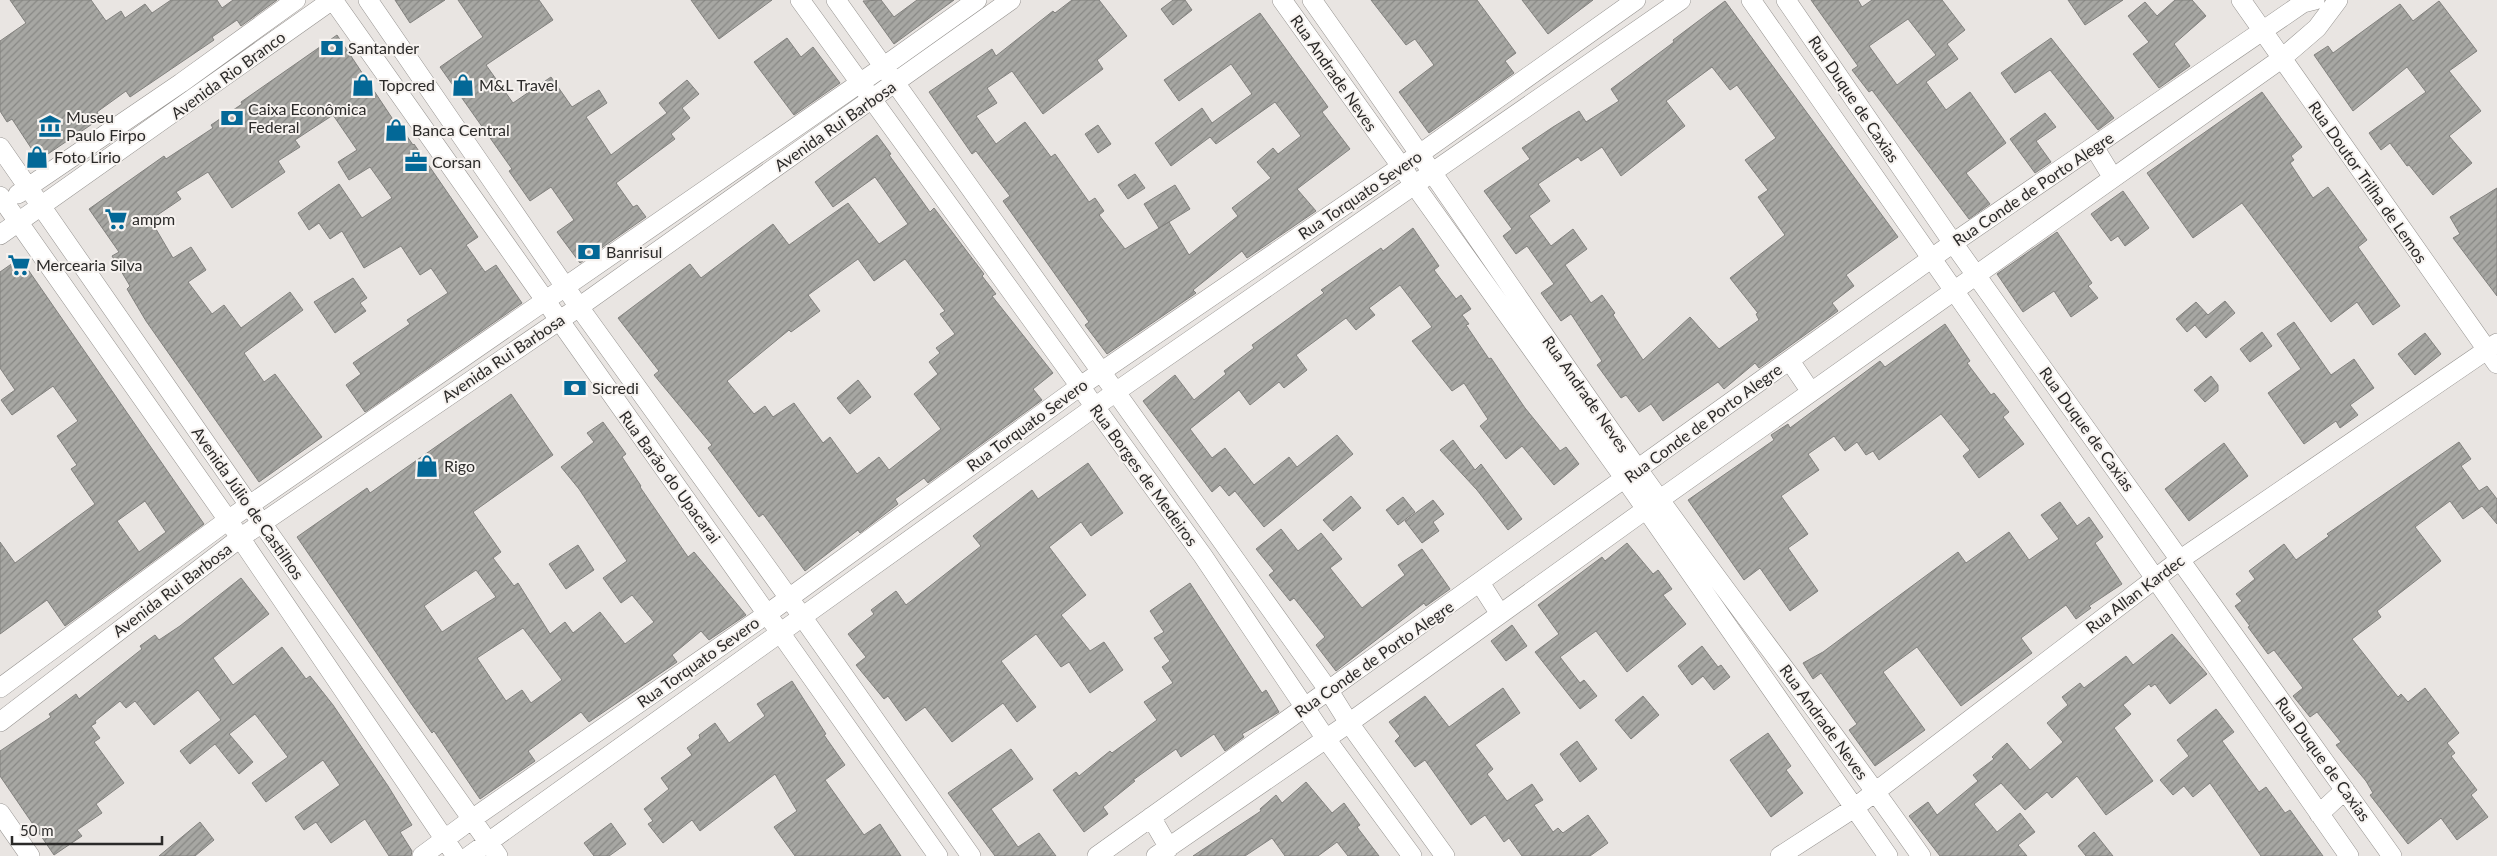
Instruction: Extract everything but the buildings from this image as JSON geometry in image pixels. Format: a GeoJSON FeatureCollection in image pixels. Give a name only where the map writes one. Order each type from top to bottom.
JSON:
{"type":"FeatureCollection","features":[{"type":"Feature","properties":{"kind":"street","name":"Avenida Rio Branco"},"geometry":{"type":"LineString","coordinates":[[2,202],[27,188],[182,83],[296,0]]}},
{"type":"Feature","properties":{"kind":"street","name":"Avenida Rio Branco"},"geometry":{"type":"LineString","coordinates":[[0,235],[332,0]]}},
{"type":"Feature","properties":{"kind":"street","name":"Rua Barão do Upacarai"},"geometry":{"type":"LineString","coordinates":[[332,0],[558,321],[782,633],[938,856]]}},
{"type":"Feature","properties":{"kind":"street","name":"Rua Barão do Upacarai"},"geometry":{"type":"LineString","coordinates":[[368,0],[579,306],[789,598],[971,856]]}},
{"type":"Feature","properties":{"kind":"street","name":"Rua Borges de Medeiros"},"geometry":{"type":"LineString","coordinates":[[836,0],[1117,391],[1329,691],[1349,723],[1445,856]]}},
{"type":"Feature","properties":{"kind":"street","name":"Avenida Rui Barbosa"},"geometry":{"type":"LineString","coordinates":[[0,688],[249,505],[859,84],[977,0]]}},
{"type":"Feature","properties":{"kind":"street","name":"Avenida Rui Barbosa"},"geometry":{"type":"LineString","coordinates":[[0,722],[240,538],[263,524],[413,418],[558,321],[1011,0]]}},
{"type":"Feature","properties":{"kind":"street","name":"Rua Andrade Neves"},"geometry":{"type":"LineString","coordinates":[[1282,0],[1523,338],[1632,474],[1660,499],[1921,856]]}},
{"type":"Feature","properties":{"kind":"street","name":"Rua Torquato Severo"},"geometry":{"type":"LineString","coordinates":[[422,856],[472,819],[767,614],[1079,387],[1401,167],[1636,0]]}},
{"type":"Feature","properties":{"kind":"street","name":"Rua Torquato Severo"},"geometry":{"type":"LineString","coordinates":[[469,856],[494,849],[569,786],[1117,391],[1580,72],[1681,0]]}},
{"type":"Feature","properties":{"kind":"street","name":"Rua Duque de Caxias"},"geometry":{"type":"LineString","coordinates":[[1751,0],[1952,292],[2156,578],[2349,856]]}},
{"type":"Feature","properties":{"kind":"street","name":"Rua Duque de Caxias"},"geometry":{"type":"LineString","coordinates":[[1786,0],[1953,243],[2392,856]]}},
{"type":"Feature","properties":{"kind":"street","name":"Rua Doutor Trilha de Lemos"},"geometry":{"type":"LineString","coordinates":[[2241,0],[2281,59],[2494,352]]}},
{"type":"Feature","properties":{"kind":"street","name":"Rua Conde de Porto Alegre"},"geometry":{"type":"LineString","coordinates":[[1097,856],[1953,243],[2264,32],[2303,3],[2315,0]]}},
{"type":"Feature","properties":{"kind":"street"},"geometry":{"type":"LineString","coordinates":[[1151,817],[1163,852],[1349,723],[1660,499],[2281,59],[2317,28],[2338,0]]}},
{"type":"Feature","properties":{"kind":"street","name":"Rua Borges de Medeiros"},"geometry":{"type":"LineString","coordinates":[[808,3],[859,84],[1203,556],[1326,739],[1412,856]]}},
{"type":"Feature","properties":{"kind":"street"},"geometry":{"type":"LineString","coordinates":[[1297,22],[1314,4]]}},
{"type":"Feature","properties":{"kind":"street","name":"Rua Andrade Neves"},"geometry":{"type":"LineString","coordinates":[[1314,4],[1421,153],[1539,326],[1632,474],[1645,510],[1888,856]]}},
{"type":"Feature","properties":{"kind":"street"},"geometry":{"type":"LineString","coordinates":[[1564,52],[1580,72]]}},
{"type":"Feature","properties":{"kind":"street"},"geometry":{"type":"LineString","coordinates":[[182,83],[192,100]]}},
{"type":"Feature","properties":{"kind":"street"},"geometry":{"type":"LineString","coordinates":[[1832,116],[1855,100]]}},
{"type":"Feature","properties":{"kind":"street","name":"Avenida Júlio de Castilhos"},"geometry":{"type":"LineString","coordinates":[[0,147],[249,505],[494,849]]}},
{"type":"Feature","properties":{"kind":"street"},"geometry":{"type":"LineString","coordinates":[[2094,147],[2113,178]]}},
{"type":"Feature","properties":{"kind":"street","name":"Avenida Júlio de Castilhos"},"geometry":{"type":"LineString","coordinates":[[2,202],[228,520],[456,856]]}},
{"type":"Feature","properties":{"kind":"street"},"geometry":{"type":"LineString","coordinates":[[1466,258],[1485,246]]}},
{"type":"Feature","properties":{"kind":"street"},"geometry":{"type":"LineString","coordinates":[[74,302],[96,286]]}},
{"type":"Feature","properties":{"kind":"street"},"geometry":{"type":"LineString","coordinates":[[1190,312],[1204,331]]}},
{"type":"Feature","properties":{"kind":"street"},"geometry":{"type":"LineString","coordinates":[[1523,338],[1539,326]]}},
{"type":"Feature","properties":{"kind":"street","name":"Rua Allan Kardec"},"geometry":{"type":"LineString","coordinates":[[1780,856],[1876,792],[2180,559],[2494,352]]}},
{"type":"Feature","properties":{"kind":"street"},"geometry":{"type":"LineString","coordinates":[[1790,361],[1811,392]]}},
{"type":"Feature","properties":{"kind":"street"},"geometry":{"type":"LineString","coordinates":[[610,394],[632,379]]}},
{"type":"Feature","properties":{"kind":"street"},"geometry":{"type":"LineString","coordinates":[[401,400],[413,418]]}},
{"type":"Feature","properties":{"kind":"street"},"geometry":{"type":"LineString","coordinates":[[176,447],[198,431]]}},
{"type":"Feature","properties":{"kind":"street"},"geometry":{"type":"LineString","coordinates":[[2066,451],[2092,435]]}},
{"type":"Feature","properties":{"kind":"street"},"geometry":{"type":"LineString","coordinates":[[655,456],[676,442]]}},
{"type":"Feature","properties":{"kind":"street"},"geometry":{"type":"LineString","coordinates":[[1146,478],[1167,463]]}},
{"type":"Feature","properties":{"kind":"street"},"geometry":{"type":"LineString","coordinates":[[904,514],[919,533]]}},
{"type":"Feature","properties":{"kind":"street"},"geometry":{"type":"LineString","coordinates":[[1203,556],[1223,541]]}},
{"type":"Feature","properties":{"kind":"street"},"geometry":{"type":"LineString","coordinates":[[156,574],[169,593]]}},
{"type":"Feature","properties":{"kind":"street"},"geometry":{"type":"LineString","coordinates":[[1480,583],[1500,614]]}},
{"type":"Feature","properties":{"kind":"street"},"geometry":{"type":"LineString","coordinates":[[1753,663],[1771,650]]}},
{"type":"Feature","properties":{"kind":"street"},"geometry":{"type":"LineString","coordinates":[[881,776],[902,760]]}},
{"type":"Feature","properties":{"kind":"street"},"geometry":{"type":"LineString","coordinates":[[552,763],[569,786]]}},
{"type":"Feature","properties":{"kind":"street"},"geometry":{"type":"LineString","coordinates":[[2319,814],[2346,790]]}},
{"type":"Feature","properties":{"kind":"street"},"geometry":{"type":"LineString","coordinates":[[0,813],[30,856]]}},
{"type":"Feature","properties":{"kind":"place","name":"Santander"},"geometry":{"type":"Point","coordinates":[332,48]}},
{"type":"Feature","properties":{"kind":"place","name":"Topcred"},"geometry":{"type":"Point","coordinates":[363,85]}},
{"type":"Feature","properties":{"kind":"place","name":"M&L Travel"},"geometry":{"type":"Point","coordinates":[463,85]}},
{"type":"Feature","properties":{"kind":"place","name":"Caixa Econômica Federal"},"geometry":{"type":"Point","coordinates":[232,118]}},
{"type":"Feature","properties":{"kind":"place","name":"Museu Paulo Firpo"},"geometry":{"type":"Point","coordinates":[50,126]}},
{"type":"Feature","properties":{"kind":"place","name":"Banca Central"},"geometry":{"type":"Point","coordinates":[396,130]}},
{"type":"Feature","properties":{"kind":"place","name":"Foto Lirio"},"geometry":{"type":"Point","coordinates":[37,157]}},
{"type":"Feature","properties":{"kind":"place","name":"Corsan"},"geometry":{"type":"Point","coordinates":[416,162]}},
{"type":"Feature","properties":{"kind":"place","name":"ampm"},"geometry":{"type":"Point","coordinates":[116,219]}},
{"type":"Feature","properties":{"kind":"place","name":"Banrisul"},"geometry":{"type":"Point","coordinates":[589,252]}},
{"type":"Feature","properties":{"kind":"place","name":"Mercearia Silva"},"geometry":{"type":"Point","coordinates":[19,265]}},
{"type":"Feature","properties":{"kind":"place","name":"Sicredi"},"geometry":{"type":"Point","coordinates":[575,388]}},
{"type":"Feature","properties":{"kind":"place","name":"Rigo"},"geometry":{"type":"Point","coordinates":[427,466]}}]}
